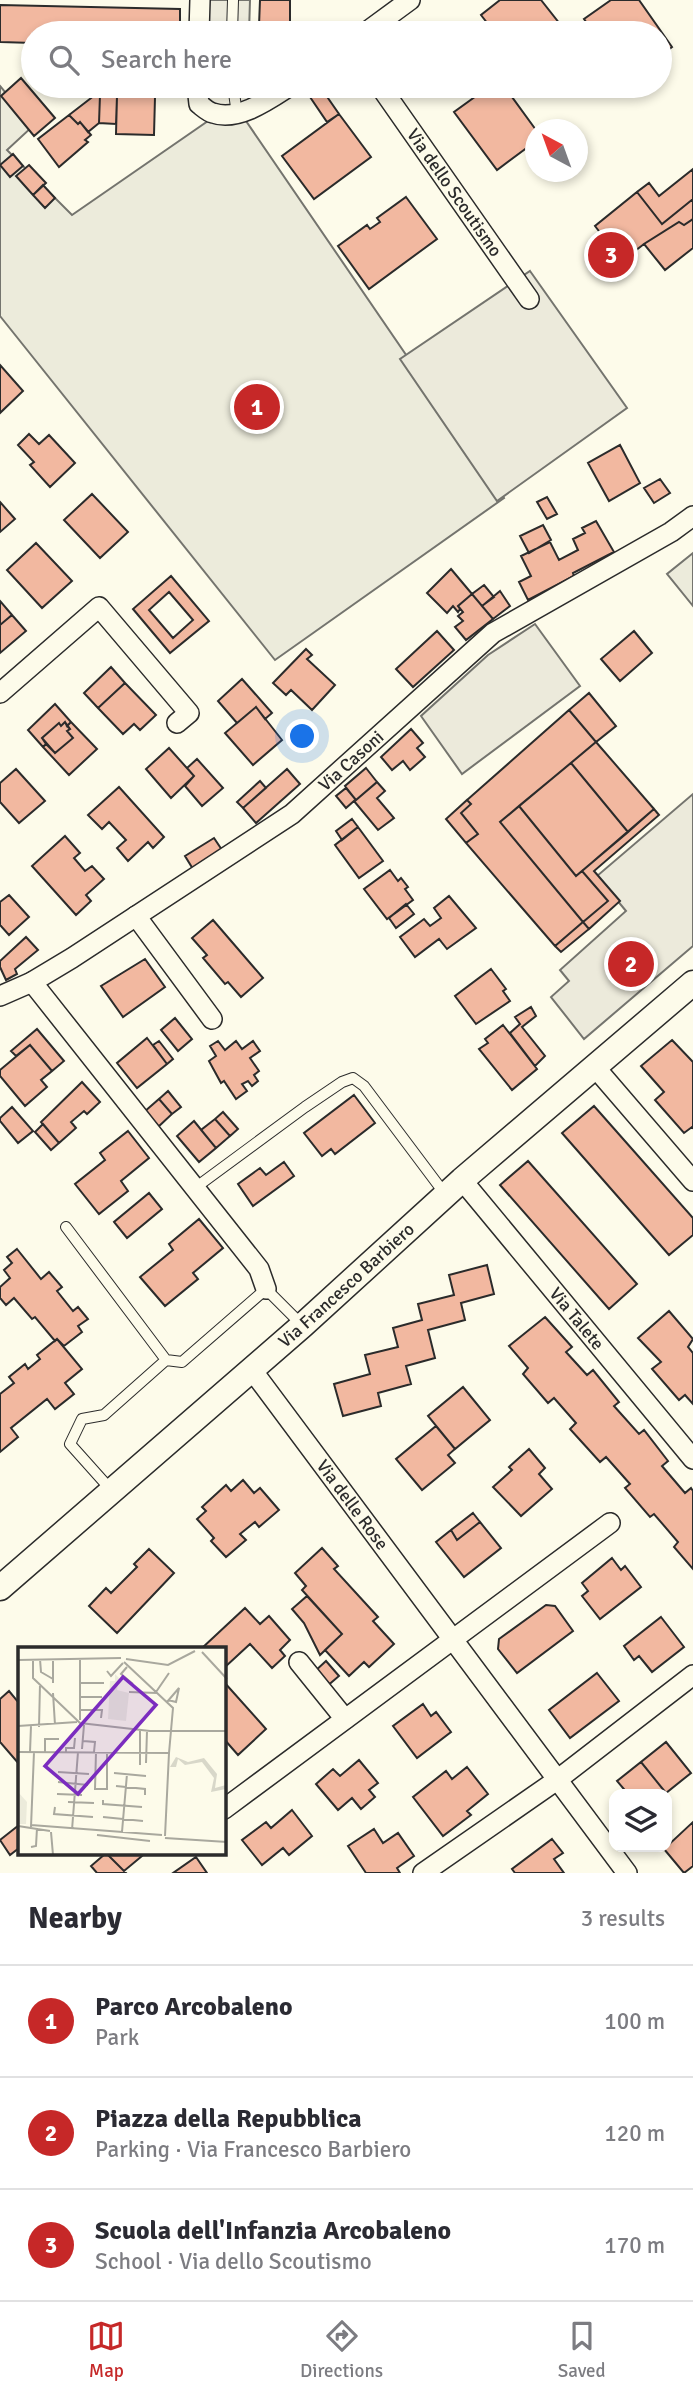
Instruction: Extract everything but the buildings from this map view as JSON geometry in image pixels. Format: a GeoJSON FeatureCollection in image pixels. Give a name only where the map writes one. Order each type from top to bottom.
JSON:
{"type":"FeatureCollection","features":[{"type":"Feature","properties":{"kind":"street"},"geometry":{"type":"LineString","coordinates":[[199,21],[200,0]]}},
{"type":"Feature","properties":{"kind":"street"},"geometry":{"type":"LineString","coordinates":[[381,21],[410,0]]}},
{"type":"Feature","properties":{"kind":"street"},"geometry":{"type":"LineString","coordinates":[[198,98],[199,104],[212,113],[237,114],[271,98]]}},
{"type":"Feature","properties":{"kind":"street","name":"Via dello Scoutismo"},"geometry":{"type":"LineString","coordinates":[[388,98],[529,299]]}},
{"type":"Feature","properties":{"kind":"street","name":"Via Casoni"},"geometry":{"type":"LineString","coordinates":[[0,996],[32,982],[292,814],[493,633],[693,516]]}},
{"type":"Feature","properties":{"kind":"street"},"geometry":{"type":"LineString","coordinates":[[0,693],[99,607],[189,713],[177,723]]}},
{"type":"Feature","properties":{"kind":"street"},"geometry":{"type":"LineString","coordinates":[[136,916],[212,1019]]}},
{"type":"Feature","properties":{"kind":"street"},"geometry":{"type":"LineString","coordinates":[[32,982],[259,1269],[266,1289]]}},
{"type":"Feature","properties":{"kind":"street","name":"Via Francesco Barbiero"},"geometry":{"type":"LineString","coordinates":[[0,1588],[303,1325],[454,1187],[693,983]]}},
{"type":"Feature","properties":{"kind":"street"},"geometry":{"type":"LineString","coordinates":[[594,1066],[693,1181]]}},
{"type":"Feature","properties":{"kind":"street","name":"Via Talete"},"geometry":{"type":"LineString","coordinates":[[454,1187],[693,1459]]}},
{"type":"Feature","properties":{"kind":"street","name":"Via delle Rose"},"geometry":{"type":"LineString","coordinates":[[252,1370],[626,1873]]}},
{"type":"Feature","properties":{"kind":"street"},"geometry":{"type":"LineString","coordinates":[[226,1808],[610,1523]]}},
{"type":"Feature","properties":{"kind":"street"},"geometry":{"type":"LineString","coordinates":[[299,1662],[345,1719]]}},
{"type":"Feature","properties":{"kind":"street"},"geometry":{"type":"LineString","coordinates":[[423,1873],[557,1780],[693,1675]]}},
{"type":"Feature","properties":{"kind":"lane"},"geometry":{"type":"LineString","coordinates":[[232,21],[233,0]]}},
{"type":"Feature","properties":{"kind":"lane"},"geometry":{"type":"LineString","coordinates":[[235,98],[237,114]]}},
{"type":"Feature","properties":{"kind":"lane"},"geometry":{"type":"LineString","coordinates":[[195,1188],[305,1107],[342,1082],[353,1078],[364,1086],[454,1187]]}},
{"type":"Feature","properties":{"kind":"lane"},"geometry":{"type":"LineString","coordinates":[[66,1227],[166,1360],[182,1362],[266,1289],[303,1325]]}},
{"type":"Feature","properties":{"kind":"lane"},"geometry":{"type":"LineString","coordinates":[[113,1491],[70,1444],[82,1419],[104,1415],[166,1360]]}},
{"type":"Feature","properties":{"kind":"shaded area"},"geometry":{"type":"Polygon","coordinates":[[[208,0],[250,0],[249,21],[207,21],[208,0]]]}},
{"type":"Feature","properties":{"kind":"shaded area"},"geometry":{"type":"Polygon","coordinates":[[[0,86],[33,126],[7,150],[72,215],[208,121],[246,121],[504,498],[275,660],[0,316],[0,86]]]}},
{"type":"Feature","properties":{"kind":"shaded area"},"geometry":{"type":"Polygon","coordinates":[[[530,271],[627,408],[497,501],[400,359],[530,271]]]}},
{"type":"Feature","properties":{"kind":"shaded area"},"geometry":{"type":"Polygon","coordinates":[[[693,553],[693,606],[667,574],[693,553]]]}},
{"type":"Feature","properties":{"kind":"shaded area"},"geometry":{"type":"Polygon","coordinates":[[[535,624],[580,686],[462,774],[421,716],[488,655],[535,624]]]}},
{"type":"Feature","properties":{"kind":"shaded area"},"geometry":{"type":"Polygon","coordinates":[[[693,794],[693,946],[584,1039],[551,997],[569,981],[560,970],[626,911],[597,876],[693,794]]]}},
{"type":"Feature","properties":{"kind":"place","name":"Scuola dell'Infanzia Arcobaleno"},"geometry":{"type":"Point","coordinates":[611,255]}},
{"type":"Feature","properties":{"kind":"place","name":"Parco Arcobaleno"},"geometry":{"type":"Point","coordinates":[257,407]}},
{"type":"Feature","properties":{"kind":"place","name":"Piazza della Repubblica"},"geometry":{"type":"Point","coordinates":[631,964]}}]}
